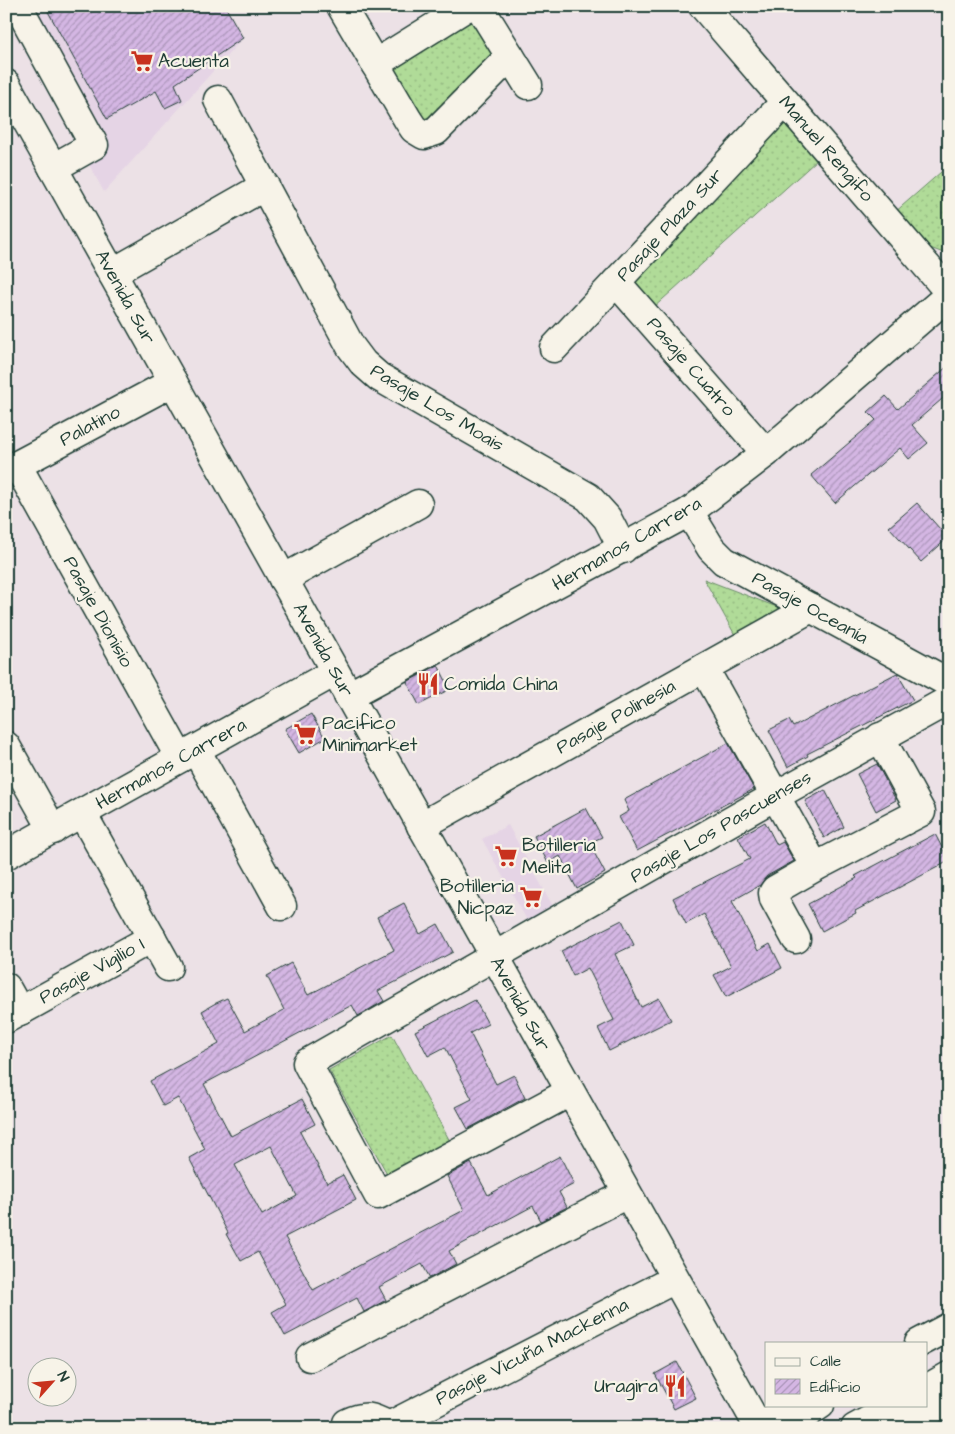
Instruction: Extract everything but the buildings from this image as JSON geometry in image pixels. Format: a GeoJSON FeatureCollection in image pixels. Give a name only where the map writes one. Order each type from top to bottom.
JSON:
{"type":"FeatureCollection","features":[{"type":"Feature","properties":{"kind":"street"},"geometry":{"type":"LineString","coordinates":[[18,6],[94,145],[53,168]]}},
{"type":"Feature","properties":{"kind":"street"},"geometry":{"type":"LineString","coordinates":[[341,6],[414,129],[424,135],[436,131],[510,56]]}},
{"type":"Feature","properties":{"kind":"street"},"geometry":{"type":"LineString","coordinates":[[374,64],[468,6]]}},
{"type":"Feature","properties":{"kind":"street"},"geometry":{"type":"LineString","coordinates":[[479,6],[528,85]]}},
{"type":"Feature","properties":{"kind":"street","name":"Manuel Rengifo"},"geometry":{"type":"LineString","coordinates":[[703,6],[949,294]]}},
{"type":"Feature","properties":{"kind":"street","name":"Avenida Sur"},"geometry":{"type":"LineString","coordinates":[[6,84],[756,1427]]}},
{"type":"Feature","properties":{"kind":"street","name":"Pasaje Los Moais"},"geometry":{"type":"LineString","coordinates":[[218,100],[351,347],[363,363],[379,377],[588,497],[607,518],[623,548]]}},
{"type":"Feature","properties":{"kind":"street","name":"Pasaje Plaza Sur"},"geometry":{"type":"LineString","coordinates":[[554,348],[785,102]]}},
{"type":"Feature","properties":{"kind":"street"},"geometry":{"type":"LineString","coordinates":[[112,273],[265,186]]}},
{"type":"Feature","properties":{"kind":"street","name":"Pasaje Cuatro"},"geometry":{"type":"LineString","coordinates":[[616,282],[766,453]]}},
{"type":"Feature","properties":{"kind":"street","name":"Hermanos Carrera"},"geometry":{"type":"LineString","coordinates":[[348,696],[689,512],[766,453],[949,294]]}},
{"type":"Feature","properties":{"kind":"street","name":"Palatino"},"geometry":{"type":"LineString","coordinates":[[12,468],[173,382]]}},
{"type":"Feature","properties":{"kind":"street","name":"Pasaje Dionisio"},"geometry":{"type":"LineString","coordinates":[[12,468],[282,906]]}},
{"type":"Feature","properties":{"kind":"street"},"geometry":{"type":"LineString","coordinates":[[283,579],[418,504]]}},
{"type":"Feature","properties":{"kind":"street","name":"Pasaje Oceanía"},"geometry":{"type":"LineString","coordinates":[[689,512],[711,548],[724,561],[949,683]]}},
{"type":"Feature","properties":{"kind":"street","name":"Pasaje Polinesia"},"geometry":{"type":"LineString","coordinates":[[421,826],[811,608]]}},
{"type":"Feature","properties":{"kind":"street"},"geometry":{"type":"LineString","coordinates":[[704,668],[815,866]]}},
{"type":"Feature","properties":{"kind":"street","name":"Hermanos Carrera"},"geometry":{"type":"LineString","coordinates":[[6,855],[335,672]]}},
{"type":"Feature","properties":{"kind":"street","name":"Pasaje Los Pascuenses"},"geometry":{"type":"LineString","coordinates":[[570,1092],[378,1195],[307,1063],[775,796],[949,700]]}},
{"type":"Feature","properties":{"kind":"street"},"geometry":{"type":"LineString","coordinates":[[796,939],[774,899],[773,893],[778,887],[921,812],[880,737]]}},
{"type":"Feature","properties":{"kind":"street"},"geometry":{"type":"LineString","coordinates":[[6,746],[53,830]]}},
{"type":"Feature","properties":{"kind":"street","name":"Pasaje Vigilio I"},"geometry":{"type":"LineString","coordinates":[[82,813],[168,967]]}},
{"type":"Feature","properties":{"kind":"street","name":"Pasaje Vigilio I"},"geometry":{"type":"LineString","coordinates":[[13,1015],[152,938]]}},
{"type":"Feature","properties":{"kind":"street"},"geometry":{"type":"LineString","coordinates":[[6,987],[13,1015]]}},
{"type":"Feature","properties":{"kind":"street"},"geometry":{"type":"LineString","coordinates":[[310,1357],[627,1194]]}},
{"type":"Feature","properties":{"kind":"street","name":"Pasaje Vicuña Mackenna"},"geometry":{"type":"LineString","coordinates":[[348,1423],[356,1419],[369,1417],[389,1427],[675,1279]]}},
{"type":"Feature","properties":{"kind":"street"},"geometry":{"type":"LineString","coordinates":[[921,1342],[949,1327]]}},
{"type":"Feature","properties":{"kind":"street"},"geometry":{"type":"LineString","coordinates":[[928,1349],[949,1339]]}},
{"type":"Feature","properties":{"kind":"street"},"geometry":{"type":"LineString","coordinates":[[897,1428],[934,1408],[949,1376]]}},
{"type":"Feature","properties":{"kind":"street"},"geometry":{"type":"LineString","coordinates":[[756,1427],[796,1406]]}},
{"type":"Feature","properties":{"kind":"street"},"geometry":{"type":"LineString","coordinates":[[786,1428],[819,1406]]}},
{"type":"Feature","properties":{"kind":"street"},"geometry":{"type":"LineString","coordinates":[[855,1428],[895,1406]]}},
{"type":"Feature","properties":{"kind":"shaded area"},"geometry":{"type":"Polygon","coordinates":[[[6,6],[225,6],[243,38],[104,192],[6,12],[6,6]]]}},
{"type":"Feature","properties":{"kind":"shaded area"},"geometry":{"type":"Polygon","coordinates":[[[508,825],[554,908],[528,922],[482,839],[508,825]]]}},
{"type":"Feature","properties":{"kind":"green space"},"geometry":{"type":"Polygon","coordinates":[[[473,10],[498,55],[435,121],[423,124],[384,67],[473,10]]]}},
{"type":"Feature","properties":{"kind":"green space"},"geometry":{"type":"Polygon","coordinates":[[[780,117],[817,160],[652,309],[626,282],[780,117]]]}},
{"type":"Feature","properties":{"kind":"green space"},"geometry":{"type":"Polygon","coordinates":[[[949,165],[949,255],[922,245],[894,213],[949,165]]]}},
{"type":"Feature","properties":{"kind":"green space"},"geometry":{"type":"Polygon","coordinates":[[[704,579],[782,609],[735,635],[704,579]]]}},
{"type":"Feature","properties":{"kind":"green space"},"geometry":{"type":"Polygon","coordinates":[[[392,1035],[451,1143],[389,1177],[329,1070],[392,1035]]]}},
{"type":"Feature","properties":{"kind":"place","name":"Acuenta"},"geometry":{"type":"Point","coordinates":[142,61]}},
{"type":"Feature","properties":{"kind":"place","name":"Comida China"},"geometry":{"type":"Point","coordinates":[428,684]}},
{"type":"Feature","properties":{"kind":"place","name":"Pacifico Minimarket"},"geometry":{"type":"Point","coordinates":[305,734]}},
{"type":"Feature","properties":{"kind":"place","name":"Botilleria Melita"},"geometry":{"type":"Point","coordinates":[506,856]}},
{"type":"Feature","properties":{"kind":"place","name":"Botilleria Nicpaz"},"geometry":{"type":"Point","coordinates":[531,897]}},
{"type":"Feature","properties":{"kind":"place","name":"Uragira"},"geometry":{"type":"Point","coordinates":[675,1386]}}]}
